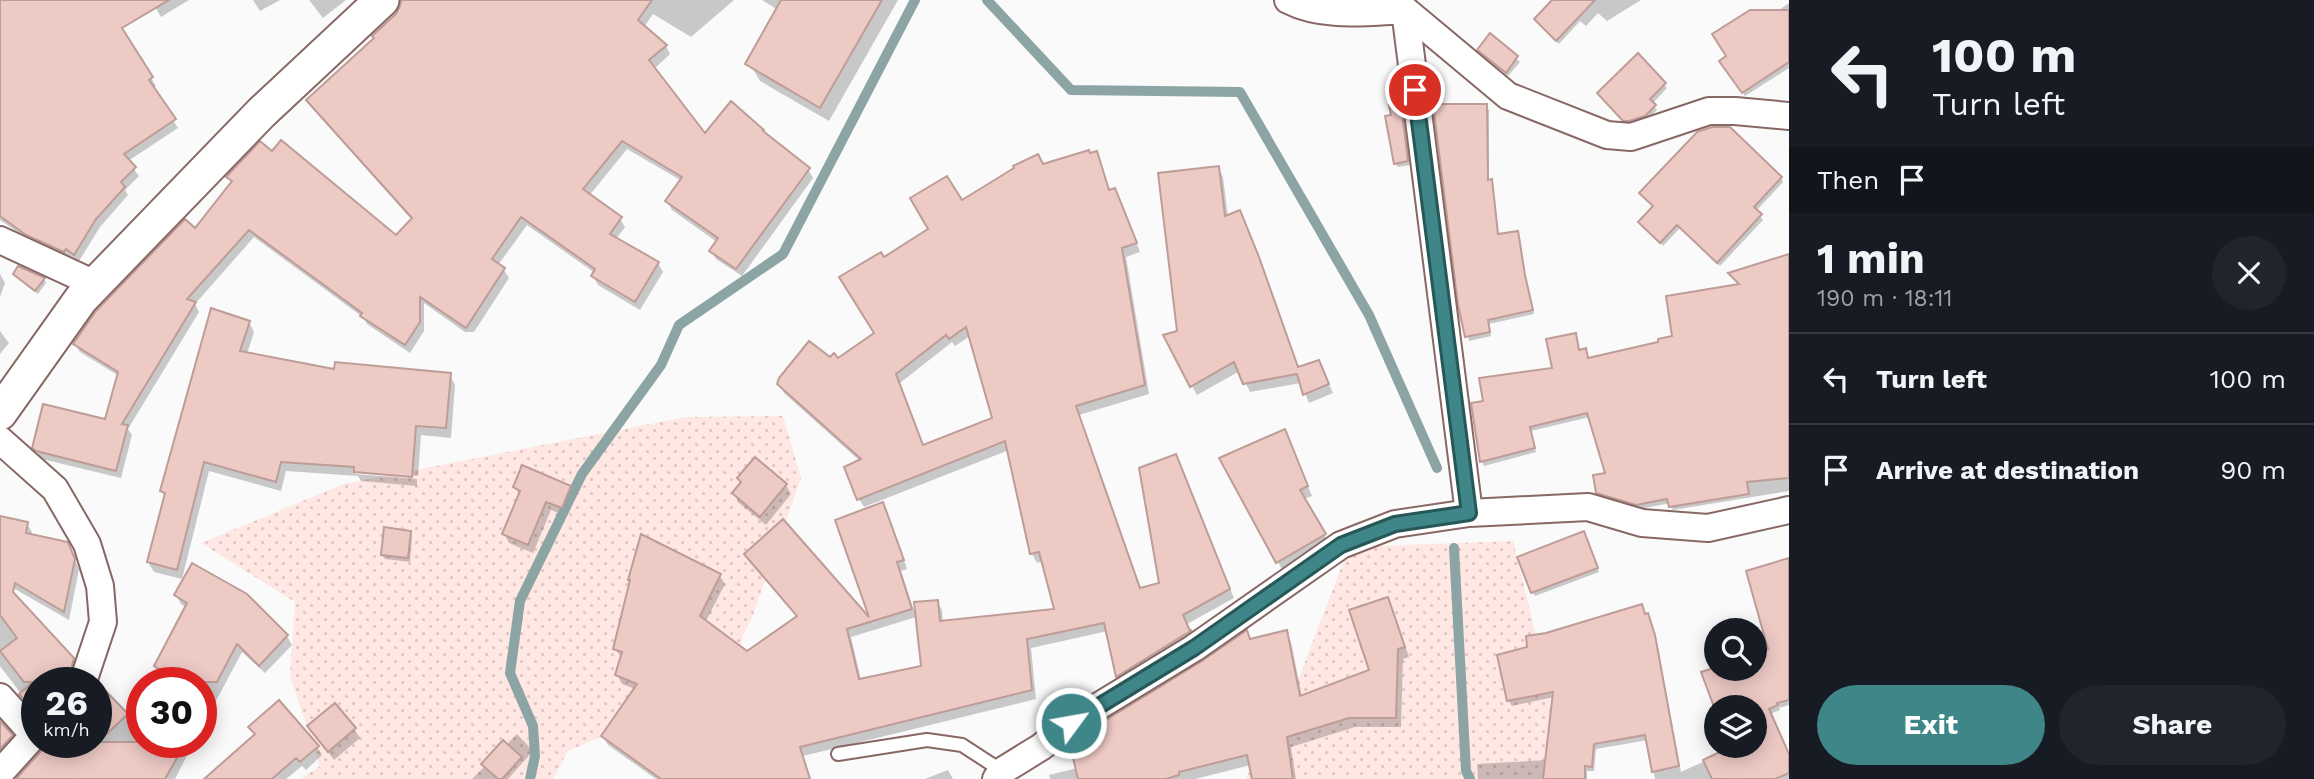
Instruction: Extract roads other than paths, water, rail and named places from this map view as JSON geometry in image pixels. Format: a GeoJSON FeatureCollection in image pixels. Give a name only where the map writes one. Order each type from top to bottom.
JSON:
{"type":"FeatureCollection","features":[{"type":"Feature","properties":{"kind":"street"},"geometry":{"type":"LineString","coordinates":[[0,413],[81,299],[261,113],[382,0]]}},
{"type":"Feature","properties":{"kind":"street"},"geometry":{"type":"LineString","coordinates":[[1288,0],[1306,9],[1354,12],[1405,10],[1508,96],[1607,135],[1631,136],[1709,111],[1789,116]]}},
{"type":"Feature","properties":{"kind":"street"},"geometry":{"type":"LineString","coordinates":[[1405,10],[1469,513]]}},
{"type":"Feature","properties":{"kind":"street"},"geometry":{"type":"LineString","coordinates":[[0,240],[95,284]]}},
{"type":"Feature","properties":{"kind":"street"},"geometry":{"type":"LineString","coordinates":[[0,440],[55,489],[87,544],[100,586],[103,622],[88,667]]}},
{"type":"Feature","properties":{"kind":"street"},"geometry":{"type":"LineString","coordinates":[[999,775],[1071,723],[1194,648],[1341,545],[1395,524],[1469,513],[1588,507],[1642,523],[1708,528],[1789,510]]}},
{"type":"Feature","properties":{"kind":"street"},"geometry":{"type":"LineString","coordinates":[[0,697],[21,719]]}},
{"type":"Feature","properties":{"kind":"street"},"geometry":{"type":"LineString","coordinates":[[0,773],[21,749]]}},
{"type":"Feature","properties":{"kind":"lane"},"geometry":{"type":"LineString","coordinates":[[838,754],[927,740],[962,745],[999,775]]}},
{"type":"Feature","properties":{"kind":"waterway"},"geometry":{"type":"LineString","coordinates":[[530,779],[535,756],[533,726],[510,673],[520,601],[582,474],[661,365],[679,325],[783,254],[915,0]]}},
{"type":"Feature","properties":{"kind":"waterway"},"geometry":{"type":"LineString","coordinates":[[987,0],[1071,90],[1240,92],[1369,315],[1437,468]]}},
{"type":"Feature","properties":{"kind":"waterway"},"geometry":{"type":"LineString","coordinates":[[1454,548],[1466,771],[1470,779]]}}]}
